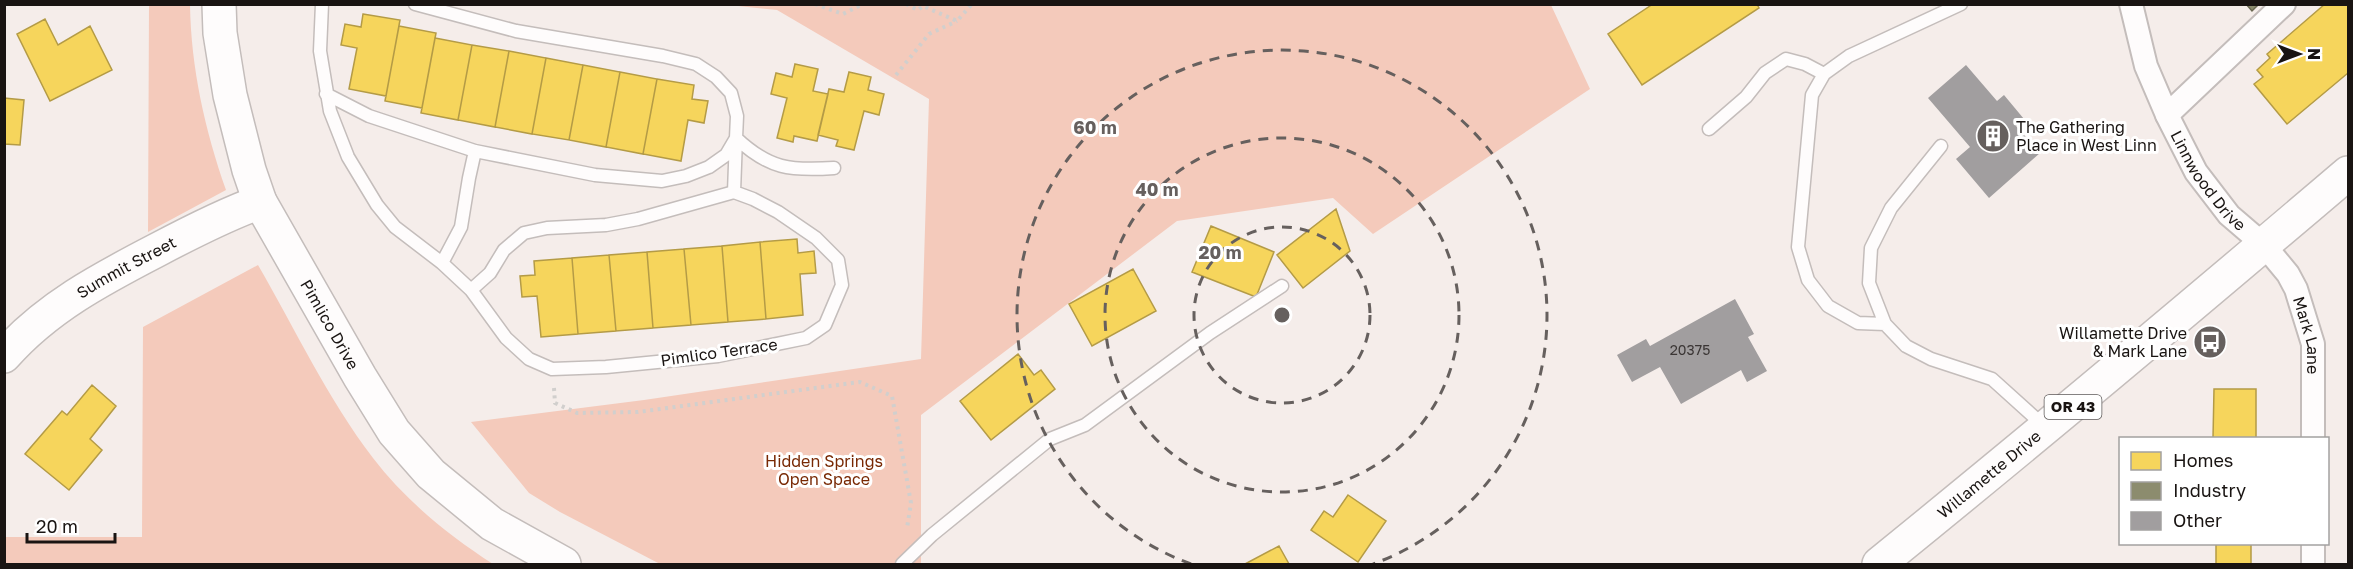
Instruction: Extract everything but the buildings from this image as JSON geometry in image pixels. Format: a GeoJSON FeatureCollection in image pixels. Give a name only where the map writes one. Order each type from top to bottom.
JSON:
{"type":"FeatureCollection","features":[{"type":"Feature","properties":{"kind":"street","name":"Pimlico Drive"},"geometry":{"type":"LineString","coordinates":[[219,4],[220,33],[230,95],[249,170],[260,202],[354,368],[394,432],[437,480],[472,510],[512,537],[564,564]]}},
{"type":"Feature","properties":{"kind":"street","name":"Linnwood Drive"},"geometry":{"type":"LineString","coordinates":[[2131,4],[2146,66],[2167,115],[2196,172],[2229,215],[2264,245]]}},
{"type":"Feature","properties":{"kind":"street"},"geometry":{"type":"LineString","coordinates":[[2167,115],[2284,4]]}},
{"type":"Feature","properties":{"kind":"street","name":"Willamette Drive"},"geometry":{"type":"LineString","coordinates":[[1879,564],[2047,429],[2349,173]]}},
{"type":"Feature","properties":{"kind":"street","name":"Summit Street"},"geometry":{"type":"LineString","coordinates":[[4,356],[50,312],[114,272],[221,216],[260,202]]}},
{"type":"Feature","properties":{"kind":"street","name":"Mark Lane"},"geometry":{"type":"LineString","coordinates":[[2264,245],[2288,274],[2296,289],[2313,344],[2313,437]]}},
{"type":"Feature","properties":{"kind":"street"},"geometry":{"type":"LineString","coordinates":[[2313,545],[2313,564]]}},
{"type":"Feature","properties":{"kind":"lane","name":"Pimlico Terrace"},"geometry":{"type":"LineString","coordinates":[[322,4],[320,51],[326,94],[338,134],[348,157],[377,206],[395,227],[442,263],[471,290],[506,338],[529,359],[552,369],[606,367],[718,356],[806,338],[825,326],[842,285],[838,260],[816,238],[778,212],[734,192]]}},
{"type":"Feature","properties":{"kind":"lane"},"geometry":{"type":"LineString","coordinates":[[415,4],[516,31],[663,56],[696,64],[716,78],[731,93],[737,116],[734,192],[627,221],[606,225],[547,228],[525,233],[504,250],[490,273],[471,290]]}},
{"type":"Feature","properties":{"kind":"lane"},"geometry":{"type":"LineString","coordinates":[[1885,324],[1858,323],[1828,306],[1808,280],[1797,247],[1812,95],[1824,74],[1849,56],[1960,4]]}},
{"type":"Feature","properties":{"kind":"lane"},"geometry":{"type":"LineString","coordinates":[[1709,129],[1746,97],[1765,73],[1786,59],[1805,64],[1824,74]]}},
{"type":"Feature","properties":{"kind":"lane"},"geometry":{"type":"LineString","coordinates":[[326,94],[369,116],[475,151],[595,175],[662,181],[686,176],[708,167],[726,155],[735,138]]}},
{"type":"Feature","properties":{"kind":"lane"},"geometry":{"type":"LineString","coordinates":[[735,138],[764,159],[777,165],[797,171],[834,168]]}},
{"type":"Feature","properties":{"kind":"lane"},"geometry":{"type":"LineString","coordinates":[[1941,146],[1891,208],[1871,248],[1869,283],[1885,324],[1906,346],[1931,359],[1992,380],[2047,429]]}},
{"type":"Feature","properties":{"kind":"lane"},"geometry":{"type":"LineString","coordinates":[[442,263],[461,227],[475,151]]}},
{"type":"Feature","properties":{"kind":"lane"},"geometry":{"type":"LineString","coordinates":[[902,564],[932,535],[1050,439],[1085,425],[1210,333],[1282,286]]}},
{"type":"Feature","properties":{"kind":"path"},"geometry":{"type":"LineString","coordinates":[[815,4],[843,14],[863,4]]}},
{"type":"Feature","properties":{"kind":"path"},"geometry":{"type":"LineString","coordinates":[[906,4],[918,10],[923,6],[957,21]]}},
{"type":"Feature","properties":{"kind":"path"},"geometry":{"type":"LineString","coordinates":[[897,75],[929,34],[957,21],[972,4]]}},
{"type":"Feature","properties":{"kind":"path"},"geometry":{"type":"LineString","coordinates":[[552,369],[555,403],[578,413],[638,412],[860,381],[892,396],[911,503],[902,564]]}},
{"type":"Feature","properties":{"kind":"green space"},"geometry":{"type":"Polygon","coordinates":[[[149,5],[190,5],[196,75],[212,145],[226,190],[148,232],[149,5]]]}},
{"type":"Feature","properties":{"kind":"green space","name":"Hidden Springs Open Space"},"geometry":{"type":"Polygon","coordinates":[[[729,5],[1551,5],[1590,89],[1373,234],[1333,198],[1177,221],[921,415],[921,564],[660,564],[560,512],[529,493],[471,422],[644,400],[921,359],[929,99],[777,10],[729,5]]]}},
{"type":"Feature","properties":{"kind":"green space"},"geometry":{"type":"Polygon","coordinates":[[[258,265],[341,412],[373,458],[399,489],[428,516],[493,564],[5,564],[5,537],[142,537],[143,327],[258,265]]]}},
{"type":"Feature","properties":{"kind":"place","name":"The Gathering Place in West Linn"},"geometry":{"type":"Point","coordinates":[1993,136]}},
{"type":"Feature","properties":{"kind":"place","name":"Willamette Drive & Mark Lane"},"geometry":{"type":"Point","coordinates":[2210,342]}}]}
